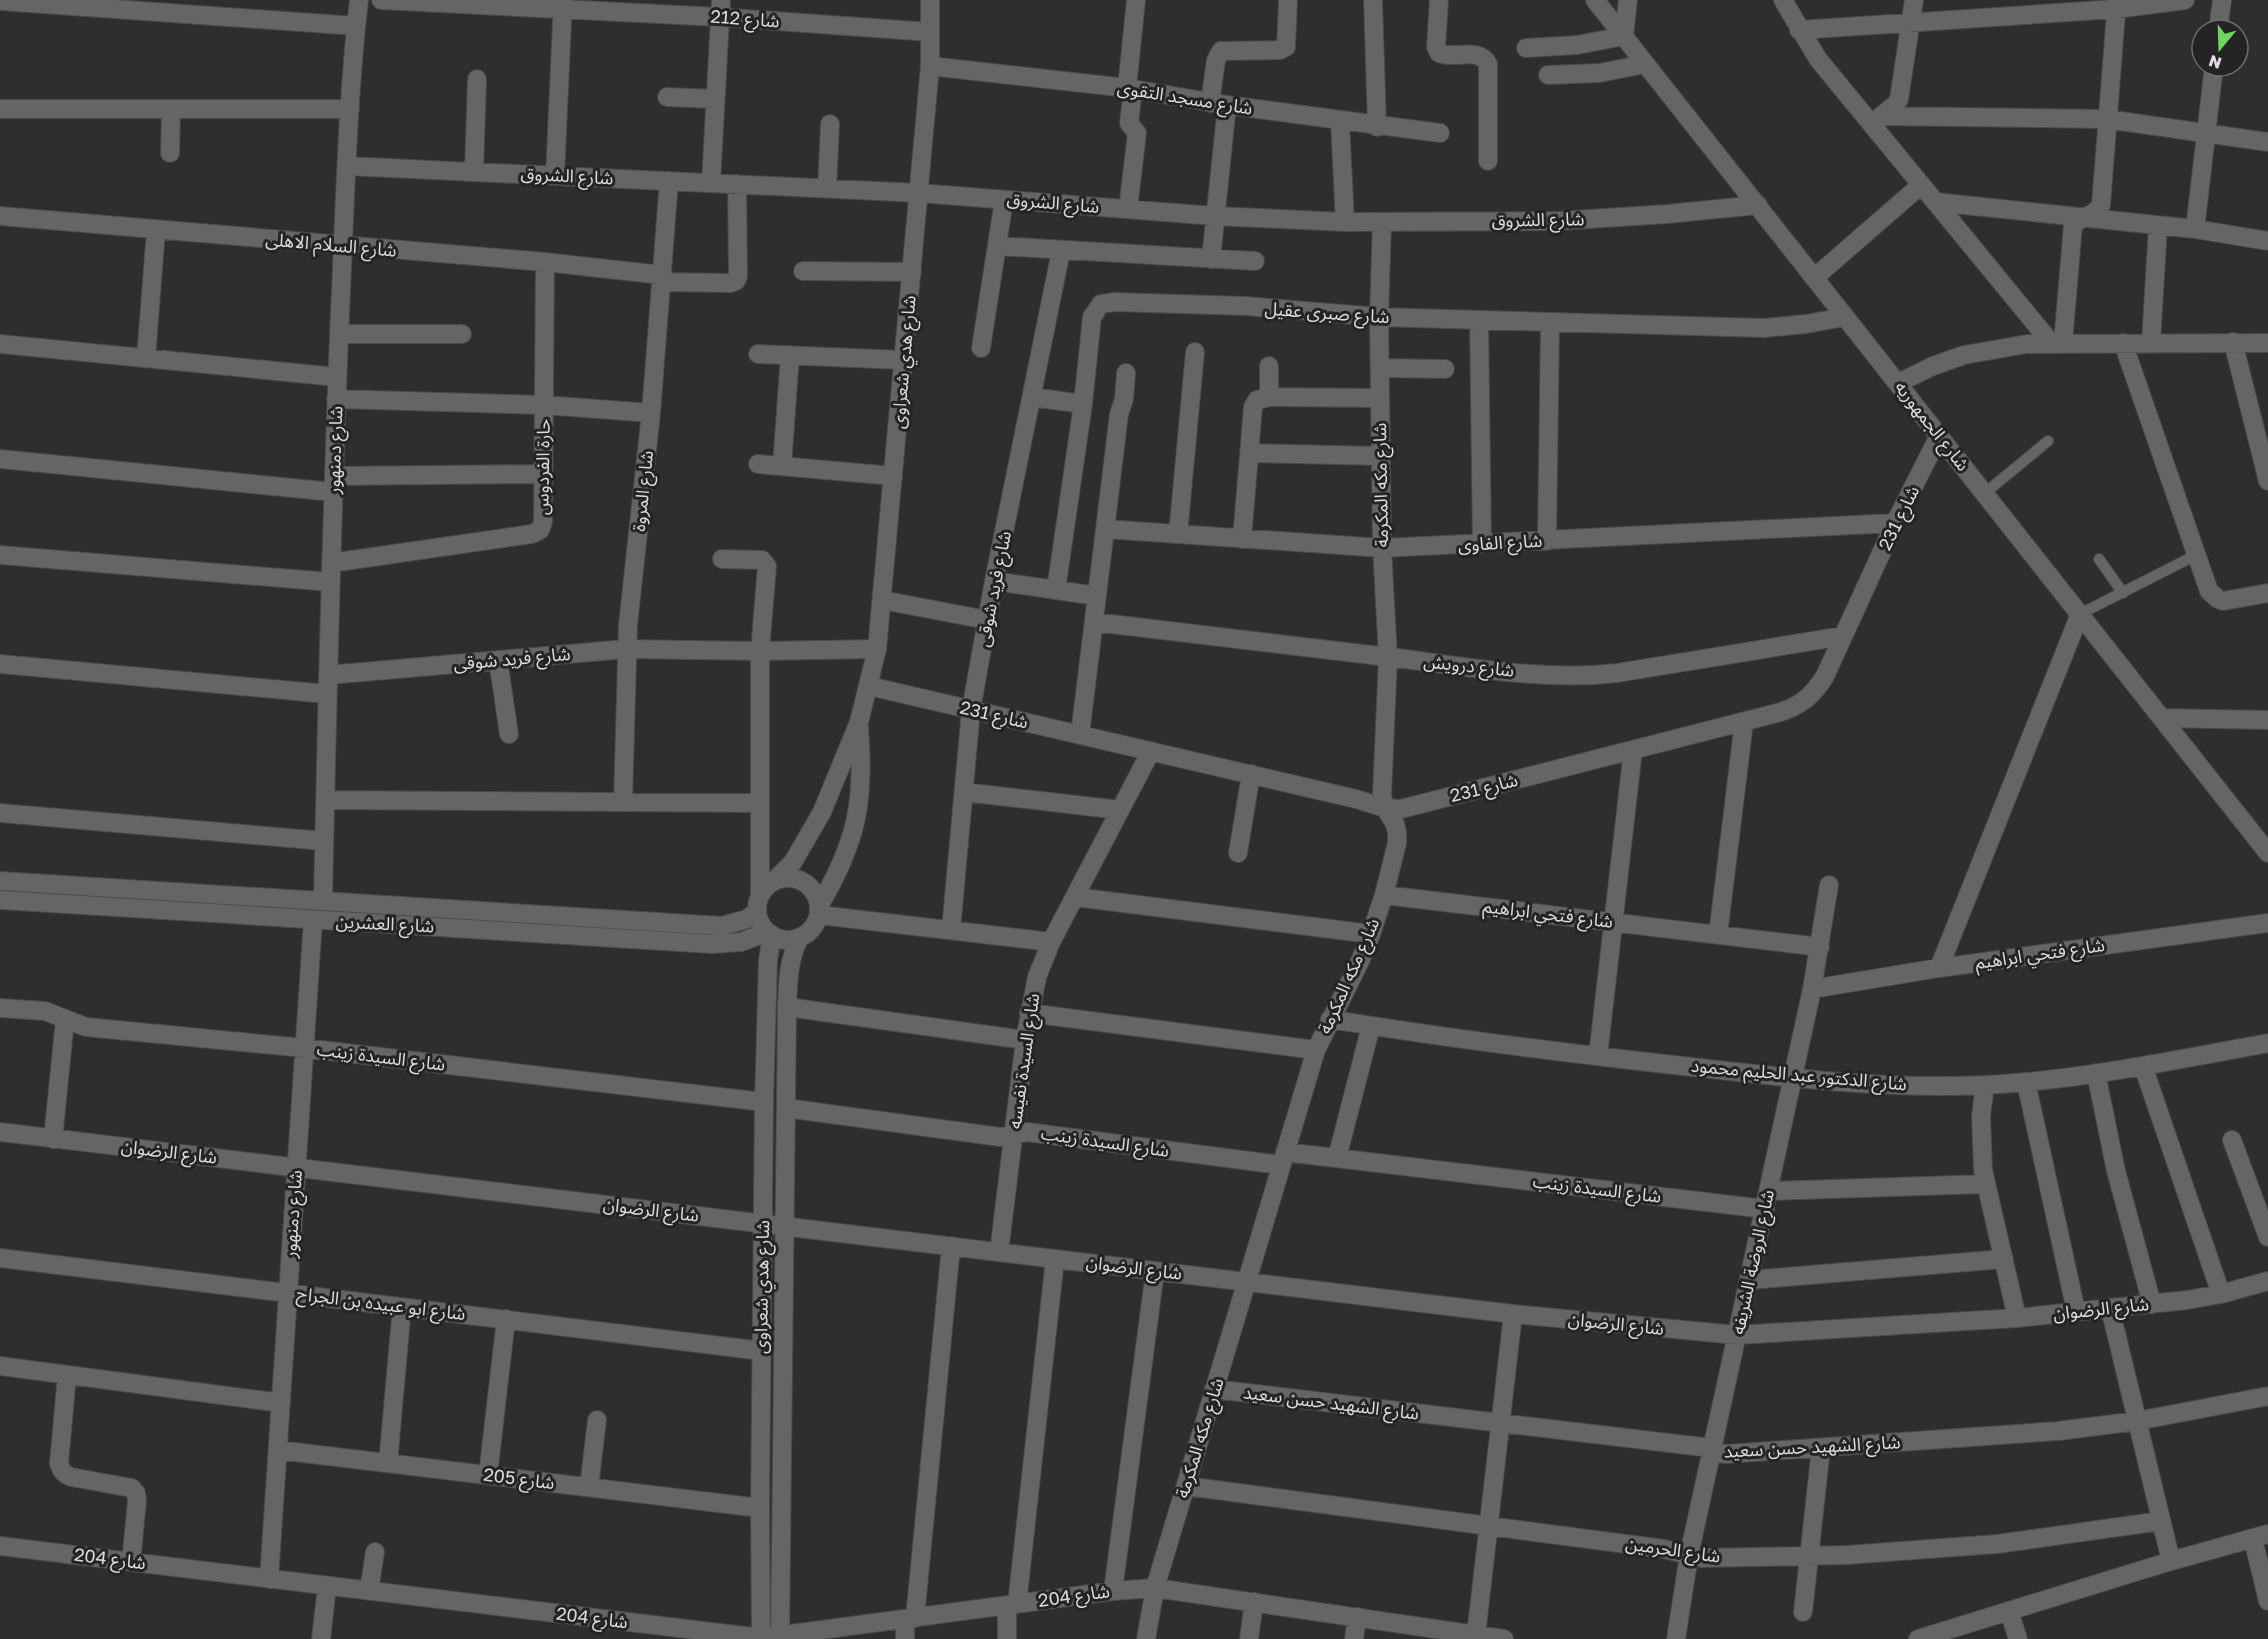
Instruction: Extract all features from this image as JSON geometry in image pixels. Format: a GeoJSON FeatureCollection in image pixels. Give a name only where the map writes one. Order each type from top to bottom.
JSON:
{"type":"FeatureCollection","features":[{"type":"Feature","properties":{"kind":"street","name":"شارع دمنهور"},"geometry":{"type":"LineString","coordinates":[[323,901],[336,399],[350,109],[359,0]]}},
{"type":"Feature","properties":{"kind":"street","name":"شارع 212"},"geometry":{"type":"LineString","coordinates":[[381,0],[720,8],[930,32]]}},
{"type":"Feature","properties":{"kind":"street","name":"شارع هدي شعراوى"},"geometry":{"type":"LineString","coordinates":[[774,881],[793,862],[822,812],[859,722],[878,649],[930,66],[930,0]]}},
{"type":"Feature","properties":{"kind":"street"},"geometry":{"type":"LineString","coordinates":[[1128,209],[1137,133],[1129,123],[1136,0]]}},
{"type":"Feature","properties":{"kind":"street"},"geometry":{"type":"LineString","coordinates":[[1211,259],[1215,216],[1218,104],[1215,60],[1221,51],[1280,50],[1286,46],[1288,0]]}},
{"type":"Feature","properties":{"kind":"street"},"geometry":{"type":"LineString","coordinates":[[1373,0],[1377,127]]}},
{"type":"Feature","properties":{"kind":"street"},"geometry":{"type":"LineString","coordinates":[[1439,0],[1436,47],[1439,53],[1445,56],[1477,54],[1482,56],[1488,64],[1488,161]]}},
{"type":"Feature","properties":{"kind":"street","name":"شارع الجمهوريه"},"geometry":{"type":"LineString","coordinates":[[1595,0],[2268,853]]}},
{"type":"Feature","properties":{"kind":"street"},"geometry":{"type":"LineString","coordinates":[[1526,48],[1577,45],[1624,36],[1629,0]]}},
{"type":"Feature","properties":{"kind":"street"},"geometry":{"type":"LineString","coordinates":[[1783,0],[1799,30],[1818,58],[1876,120],[1921,185],[2057,344]]}},
{"type":"Feature","properties":{"kind":"street"},"geometry":{"type":"LineString","coordinates":[[1876,120],[1899,99],[1914,0]]}},
{"type":"Feature","properties":{"kind":"street"},"geometry":{"type":"LineString","coordinates":[[1799,30],[2185,0]]}},
{"type":"Feature","properties":{"kind":"street"},"geometry":{"type":"LineString","coordinates":[[2220,18],[2222,0]]}},
{"type":"Feature","properties":{"kind":"street"},"geometry":{"type":"LineString","coordinates":[[0,1],[356,26]]}},
{"type":"Feature","properties":{"kind":"street"},"geometry":{"type":"LineString","coordinates":[[2057,344],[2073,225],[2097,212],[2101,206],[2106,119],[2117,4]]}},
{"type":"Feature","properties":{"kind":"street"},"geometry":{"type":"LineString","coordinates":[[555,176],[563,5]]}},
{"type":"Feature","properties":{"kind":"street"},"geometry":{"type":"LineString","coordinates":[[711,183],[720,8]]}},
{"type":"Feature","properties":{"kind":"street"},"geometry":{"type":"LineString","coordinates":[[1548,75],[1599,73],[1645,64]]}},
{"type":"Feature","properties":{"kind":"street","name":"شارع مسجد التقوى"},"geometry":{"type":"LineString","coordinates":[[930,66],[1130,88],[1218,104],[1440,134]]}},
{"type":"Feature","properties":{"kind":"street"},"geometry":{"type":"LineString","coordinates":[[2194,229],[2213,78]]}},
{"type":"Feature","properties":{"kind":"street"},"geometry":{"type":"LineString","coordinates":[[474,172],[477,79]]}},
{"type":"Feature","properties":{"kind":"street"},"geometry":{"type":"LineString","coordinates":[[667,97],[715,99]]}},
{"type":"Feature","properties":{"kind":"street"},"geometry":{"type":"LineString","coordinates":[[0,109],[350,109]]}},
{"type":"Feature","properties":{"kind":"street"},"geometry":{"type":"LineString","coordinates":[[170,153],[171,109]]}},
{"type":"Feature","properties":{"kind":"street"},"geometry":{"type":"LineString","coordinates":[[1876,120],[2106,119],[2268,141]]}},
{"type":"Feature","properties":{"kind":"street"},"geometry":{"type":"LineString","coordinates":[[1340,122],[1345,222]]}},
{"type":"Feature","properties":{"kind":"street"},"geometry":{"type":"LineString","coordinates":[[827,188],[830,124]]}},
{"type":"Feature","properties":{"kind":"street","name":"شارع الشروق"},"geometry":{"type":"LineString","coordinates":[[347,166],[919,193],[1215,216],[1345,222],[1558,221],[1758,205]]}},
{"type":"Feature","properties":{"kind":"street","name":"شارع المروة"},"geometry":{"type":"LineString","coordinates":[[623,802],[626,649],[651,413],[669,181]]}},
{"type":"Feature","properties":{"kind":"street","name":"شارع السلام الاهلى"},"geometry":{"type":"LineString","coordinates":[[0,216],[545,262],[662,279],[731,283],[738,276],[737,184]]}},
{"type":"Feature","properties":{"kind":"street"},"geometry":{"type":"LineString","coordinates":[[1814,278],[1921,185]]}},
{"type":"Feature","properties":{"kind":"street"},"geometry":{"type":"LineString","coordinates":[[981,348],[1004,200]]}},
{"type":"Feature","properties":{"kind":"street"},"geometry":{"type":"LineString","coordinates":[[1935,202],[2194,229],[2268,240]]}},
{"type":"Feature","properties":{"kind":"street","name":"شارع مكه المكرمة"},"geometry":{"type":"LineString","coordinates":[[1146,1639],[1155,1588],[1316,1050],[1371,934],[1397,843],[1395,824],[1385,808],[1382,788],[1388,657],[1382,548],[1379,317],[1382,223]]}},
{"type":"Feature","properties":{"kind":"street"},"geometry":{"type":"LineString","coordinates":[[2151,343],[2158,225]]}},
{"type":"Feature","properties":{"kind":"street"},"geometry":{"type":"LineString","coordinates":[[146,358],[156,230]]}},
{"type":"Feature","properties":{"kind":"street"},"geometry":{"type":"LineString","coordinates":[[998,246],[1255,261]]}},
{"type":"Feature","properties":{"kind":"street","name":"شارع فريد شوقى"},"geometry":{"type":"LineString","coordinates":[[951,930],[971,710],[994,581],[1061,251]]}},
{"type":"Feature","properties":{"kind":"street","name":"حارة الفردوس"},"geometry":{"type":"LineString","coordinates":[[331,563],[536,533],[543,522],[545,262]]}},
{"type":"Feature","properties":{"kind":"street"},"geometry":{"type":"LineString","coordinates":[[803,271],[912,272]]}},
{"type":"Feature","properties":{"kind":"street","name":"شارع صبرى عقيل"},"geometry":{"type":"LineString","coordinates":[[1056,590],[1083,404],[1092,317],[1101,304],[1115,302],[1245,306],[1379,317],[1479,321],[1764,328],[1845,317]]}},
{"type":"Feature","properties":{"kind":"street"},"geometry":{"type":"LineString","coordinates":[[1479,321],[1482,544]]}},
{"type":"Feature","properties":{"kind":"street"},"geometry":{"type":"LineString","coordinates":[[1547,541],[1550,323]]}},
{"type":"Feature","properties":{"kind":"street"},"geometry":{"type":"LineString","coordinates":[[339,334],[462,334]]}},
{"type":"Feature","properties":{"kind":"street"},"geometry":{"type":"LineString","coordinates":[[2233,342],[2267,471]]}},
{"type":"Feature","properties":{"kind":"street"},"geometry":{"type":"LineString","coordinates":[[2123,343],[2209,591],[2223,601],[2268,593]]}},
{"type":"Feature","properties":{"kind":"street"},"geometry":{"type":"LineString","coordinates":[[1898,383],[1933,366],[1964,355],[2026,344],[2268,343]]}},
{"type":"Feature","properties":{"kind":"street"},"geometry":{"type":"LineString","coordinates":[[0,344],[337,377]]}},
{"type":"Feature","properties":{"kind":"street"},"geometry":{"type":"LineString","coordinates":[[1178,534],[1195,352]]}},
{"type":"Feature","properties":{"kind":"street"},"geometry":{"type":"LineString","coordinates":[[758,354],[904,360]]}},
{"type":"Feature","properties":{"kind":"street"},"geometry":{"type":"LineString","coordinates":[[782,466],[790,355]]}},
{"type":"Feature","properties":{"kind":"street"},"geometry":{"type":"LineString","coordinates":[[1269,366],[1269,397]]}},
{"type":"Feature","properties":{"kind":"street"},"geometry":{"type":"LineString","coordinates":[[1380,368],[1445,369]]}},
{"type":"Feature","properties":{"kind":"street"},"geometry":{"type":"LineString","coordinates":[[1080,735],[1119,414],[1125,399],[1126,373]]}},
{"type":"Feature","properties":{"kind":"street"},"geometry":{"type":"LineString","coordinates":[[1032,397],[1083,404]]}},
{"type":"Feature","properties":{"kind":"street"},"geometry":{"type":"LineString","coordinates":[[1242,539],[1253,407],[1257,400],[1269,397],[1380,398]]}},
{"type":"Feature","properties":{"kind":"street"},"geometry":{"type":"LineString","coordinates":[[336,399],[544,405],[651,413]]}},
{"type":"Feature","properties":{"kind":"street","name":"شارع 231"},"geometry":{"type":"LineString","coordinates":[[869,686],[1251,774],[1385,808],[1401,809],[1789,710],[1810,696],[1825,676],[1895,523],[1939,436]]}},
{"type":"Feature","properties":{"kind":"street"},"geometry":{"type":"LineString","coordinates":[[1249,453],[1381,456]]}},
{"type":"Feature","properties":{"kind":"street"},"geometry":{"type":"LineString","coordinates":[[0,459],[333,484],[543,474]]}},
{"type":"Feature","properties":{"kind":"street"},"geometry":{"type":"LineString","coordinates":[[758,464],[893,476]]}},
{"type":"Feature","properties":{"kind":"street","name":"شارع الفاوى"},"geometry":{"type":"LineString","coordinates":[[1105,529],[1382,548],[1895,523]]}},
{"type":"Feature","properties":{"kind":"street"},"geometry":{"type":"LineString","coordinates":[[0,555],[330,582]]}},
{"type":"Feature","properties":{"kind":"street"},"geometry":{"type":"LineString","coordinates":[[722,559],[762,560],[766,563],[760,651],[758,903],[763,926],[770,934],[781,939],[800,937],[808,932],[819,911],[817,896],[811,888],[794,878],[774,881],[758,903]]}},
{"type":"Feature","properties":{"kind":"street"},"geometry":{"type":"LineString","coordinates":[[994,581],[1097,596]]}},
{"type":"Feature","properties":{"kind":"street"},"geometry":{"type":"LineString","coordinates":[[882,600],[987,620]]}},
{"type":"Feature","properties":{"kind":"street"},"geometry":{"type":"LineString","coordinates":[[1939,968],[2080,614]]}},
{"type":"Feature","properties":{"kind":"street","name":"شارع درويش"},"geometry":{"type":"LineString","coordinates":[[1094,621],[1489,669],[1590,676],[1844,636]]}},
{"type":"Feature","properties":{"kind":"street","name":"شارع فريد شوقى"},"geometry":{"type":"LineString","coordinates":[[0,664],[328,685],[498,660],[626,649],[760,651],[878,649]]}},
{"type":"Feature","properties":{"kind":"street"},"geometry":{"type":"LineString","coordinates":[[498,660],[509,734]]}},
{"type":"Feature","properties":{"kind":"street"},"geometry":{"type":"LineString","coordinates":[[2162,718],[2268,720]]}},
{"type":"Feature","properties":{"kind":"street","name":"شارع هدي شعراوى"},"geometry":{"type":"LineString","coordinates":[[819,911],[852,842],[860,800],[862,762],[859,722]]}},
{"type":"Feature","properties":{"kind":"street"},"geometry":{"type":"LineString","coordinates":[[1718,934],[1744,722]]}},
{"type":"Feature","properties":{"kind":"street"},"geometry":{"type":"LineString","coordinates":[[1598,1056],[1633,750]]}},
{"type":"Feature","properties":{"kind":"street","name":"شارع السيدة نفيسه"},"geometry":{"type":"LineString","coordinates":[[999,1252],[1025,1040],[1038,977],[1051,942],[1151,751]]}},
{"type":"Feature","properties":{"kind":"street"},"geometry":{"type":"LineString","coordinates":[[1238,853],[1251,774]]}},
{"type":"Feature","properties":{"kind":"street"},"geometry":{"type":"LineString","coordinates":[[964,792],[1120,810]]}},
{"type":"Feature","properties":{"kind":"street"},"geometry":{"type":"LineString","coordinates":[[325,800],[760,803]]}},
{"type":"Feature","properties":{"kind":"street"},"geometry":{"type":"LineString","coordinates":[[0,813],[324,841]]}},
{"type":"Feature","properties":{"kind":"street","name":"شارع العشرين"},"geometry":{"type":"LineString","coordinates":[[0,881],[722,926],[747,919],[758,903]]}},
{"type":"Feature","properties":{"kind":"street","name":"شارع الروضة الشريفه"},"geometry":{"type":"LineString","coordinates":[[1676,1639],[1689,1555],[1794,1078],[1820,947],[1829,885]]}},
{"type":"Feature","properties":{"kind":"street","name":"شارع فتحي ابراهيم"},"geometry":{"type":"LineString","coordinates":[[1384,895],[1820,947]]}},
{"type":"Feature","properties":{"kind":"street"},"geometry":{"type":"LineString","coordinates":[[1075,897],[1371,934]]}},
{"type":"Feature","properties":{"kind":"street","name":"شارع العشرين"},"geometry":{"type":"LineString","coordinates":[[0,900],[712,944],[741,942],[770,934]]}},
{"type":"Feature","properties":{"kind":"street"},"geometry":{"type":"LineString","coordinates":[[819,911],[1051,942]]}},
{"type":"Feature","properties":{"kind":"street","name":"شارع دمنهور"},"geometry":{"type":"LineString","coordinates":[[270,1579],[313,920]]}},
{"type":"Feature","properties":{"kind":"street","name":"شارع فتحي ابراهيم"},"geometry":{"type":"LineString","coordinates":[[1812,988],[1939,968],[2268,923]]}},
{"type":"Feature","properties":{"kind":"street","name":"شارع هدي شعراوى"},"geometry":{"type":"LineString","coordinates":[[761,1639],[764,1102],[770,934]]}},
{"type":"Feature","properties":{"kind":"street","name":"شارع هدي شعراوى"},"geometry":{"type":"LineString","coordinates":[[780,1638],[788,1007],[790,964],[794,948],[800,937]]}},
{"type":"Feature","properties":{"kind":"street"},"geometry":{"type":"LineString","coordinates":[[788,1007],[1025,1040]]}},
{"type":"Feature","properties":{"kind":"street","name":"شارع السيدة زينب"},"geometry":{"type":"LineString","coordinates":[[0,1008],[34,1009],[55,1013],[75,1024],[97,1028],[304,1048],[764,1102]]}},
{"type":"Feature","properties":{"kind":"street"},"geometry":{"type":"LineString","coordinates":[[1029,1013],[1316,1050]]}},
{"type":"Feature","properties":{"kind":"street"},"geometry":{"type":"LineString","coordinates":[[53,1138],[65,1019]]}},
{"type":"Feature","properties":{"kind":"street","name":"شارع الدكتور عبد الحليم محمود"},"geometry":{"type":"LineString","coordinates":[[1330,1019],[1598,1056],[1794,1078],[1883,1085],[1985,1085],[2026,1082],[2143,1066],[2268,1043]]}},
{"type":"Feature","properties":{"kind":"street"},"geometry":{"type":"LineString","coordinates":[[1337,1158],[1371,1026]]}},
{"type":"Feature","properties":{"kind":"street"},"geometry":{"type":"LineString","coordinates":[[2143,1066],[2221,1294]]}},
{"type":"Feature","properties":{"kind":"street"},"geometry":{"type":"LineString","coordinates":[[2096,1073],[2116,1172],[2152,1304]]}},
{"type":"Feature","properties":{"kind":"street"},"geometry":{"type":"LineString","coordinates":[[2026,1082],[2076,1311]]}},
{"type":"Feature","properties":{"kind":"street"},"geometry":{"type":"LineString","coordinates":[[1985,1085],[1981,1116],[1981,1146],[1986,1184],[2017,1318]]}},
{"type":"Feature","properties":{"kind":"street","name":"شارع السيدة زينب"},"geometry":{"type":"LineString","coordinates":[[786,1108],[1000,1137],[1027,1132],[1283,1159],[1337,1158],[1765,1209]]}},
{"type":"Feature","properties":{"kind":"street","name":"شارع الرضوان"},"geometry":{"type":"LineString","coordinates":[[0,1132],[1513,1314],[1737,1335],[2017,1318],[2152,1304],[2221,1294],[2268,1281]]}},
{"type":"Feature","properties":{"kind":"street"},"geometry":{"type":"LineString","coordinates":[[2232,1140],[2268,1237]]}},
{"type":"Feature","properties":{"kind":"street"},"geometry":{"type":"LineString","coordinates":[[1769,1191],[1986,1184]]}},
{"type":"Feature","properties":{"kind":"street"},"geometry":{"type":"LineString","coordinates":[[905,1639],[910,1619],[951,1246]]}},
{"type":"Feature","properties":{"kind":"street","name":"شارع ابو عبيده بن الجراح"},"geometry":{"type":"LineString","coordinates":[[0,1257],[762,1351]]}},
{"type":"Feature","properties":{"kind":"street"},"geometry":{"type":"LineString","coordinates":[[1007,1639],[1055,1259]]}},
{"type":"Feature","properties":{"kind":"street"},"geometry":{"type":"LineString","coordinates":[[1749,1280],[2004,1259]]}},
{"type":"Feature","properties":{"kind":"street"},"geometry":{"type":"LineString","coordinates":[[1113,1591],[1155,1271]]}},
{"type":"Feature","properties":{"kind":"street"},"geometry":{"type":"LineString","coordinates":[[388,1463],[402,1307]]}},
{"type":"Feature","properties":{"kind":"street"},"geometry":{"type":"LineString","coordinates":[[2110,1308],[2171,1561]]}},
{"type":"Feature","properties":{"kind":"street"},"geometry":{"type":"LineString","coordinates":[[1476,1635],[1513,1314]]}},
{"type":"Feature","properties":{"kind":"street"},"geometry":{"type":"LineString","coordinates":[[488,1475],[506,1319]]}},
{"type":"Feature","properties":{"kind":"street"},"geometry":{"type":"LineString","coordinates":[[0,1366],[281,1403]]}},
{"type":"Feature","properties":{"kind":"street"},"geometry":{"type":"LineString","coordinates":[[67,1375],[61,1469],[71,1477],[132,1488],[136,1493],[131,1562]]}},
{"type":"Feature","properties":{"kind":"street","name":"شارع الشهيد حسن سعيد"},"geometry":{"type":"LineString","coordinates":[[1214,1389],[1703,1447],[1712,1452],[1726,1454],[2058,1431],[2137,1420],[2268,1396]]}},
{"type":"Feature","properties":{"kind":"street"},"geometry":{"type":"LineString","coordinates":[[589,1487],[597,1420]]}},
{"type":"Feature","properties":{"kind":"street"},"geometry":{"type":"LineString","coordinates":[[1803,1612],[1821,1448]]}},
{"type":"Feature","properties":{"kind":"street","name":"شارع 205"},"geometry":{"type":"LineString","coordinates":[[278,1450],[760,1508]]}},
{"type":"Feature","properties":{"kind":"street","name":"شارع الحرمين"},"geometry":{"type":"LineString","coordinates":[[1186,1486],[1664,1548],[1702,1558],[1868,1554],[1997,1544],[2162,1521]]}},
{"type":"Feature","properties":{"kind":"street"},"geometry":{"type":"LineString","coordinates":[[1918,1639],[2171,1561],[2260,1537],[2268,1601]]}},
{"type":"Feature","properties":{"kind":"street","name":"شارع 204"},"geometry":{"type":"LineString","coordinates":[[0,1546],[761,1639],[1113,1591],[1155,1588],[1357,1617],[1454,1635],[1504,1639]]}},
{"type":"Feature","properties":{"kind":"street"},"geometry":{"type":"LineString","coordinates":[[369,1591],[375,1552]]}},
{"type":"Feature","properties":{"kind":"street"},"geometry":{"type":"LineString","coordinates":[[321,1639],[327,1586]]}},
{"type":"Feature","properties":{"kind":"street"},"geometry":{"type":"LineString","coordinates":[[1249,1639],[1254,1602]]}},
{"type":"Feature","properties":{"kind":"street"},"geometry":{"type":"LineString","coordinates":[[2009,1611],[2018,1639]]}},
{"type":"Feature","properties":{"kind":"street"},"geometry":{"type":"LineString","coordinates":[[1354,1639],[1357,1617]]}},
{"type":"Feature","properties":{"kind":"lane"},"geometry":{"type":"LineString","coordinates":[[1985,494],[2048,441]]}},
{"type":"Feature","properties":{"kind":"lane"},"geometry":{"type":"LineString","coordinates":[[2080,614],[2196,555]]}},
{"type":"Feature","properties":{"kind":"lane"},"geometry":{"type":"LineString","coordinates":[[2099,559],[2123,593]]}}]}
